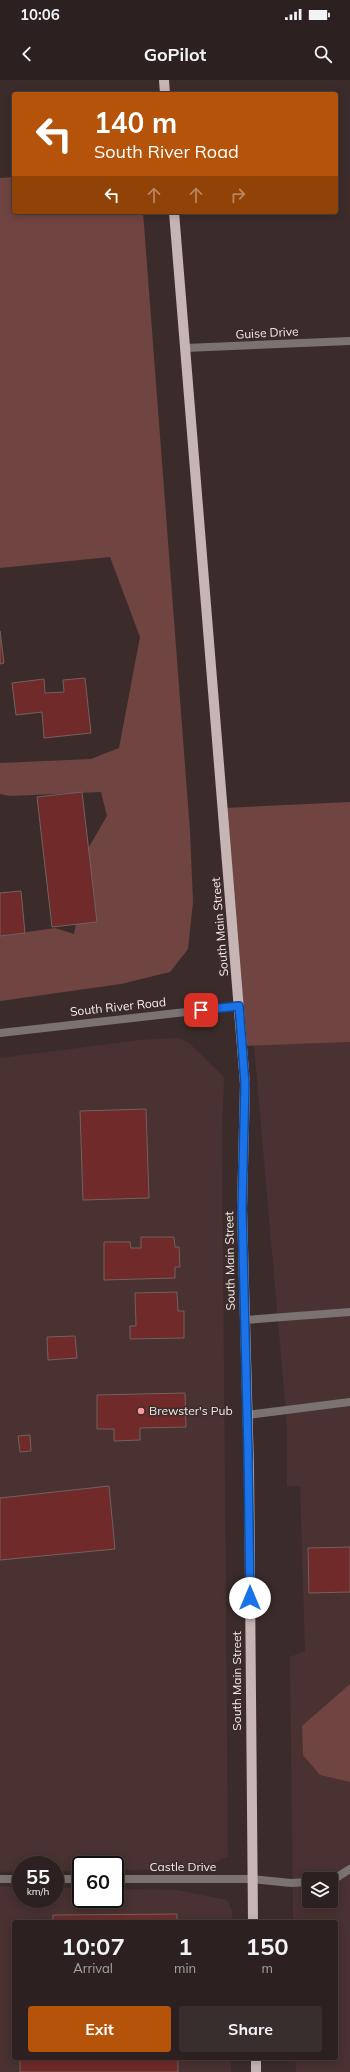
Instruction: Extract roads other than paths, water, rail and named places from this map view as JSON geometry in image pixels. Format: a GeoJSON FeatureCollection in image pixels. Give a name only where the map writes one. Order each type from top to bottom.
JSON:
{"type":"FeatureCollection","features":[{"type":"Feature","properties":{"kind":"main road"},"geometry":{"type":"LineString","coordinates":[[164,80],[165,92]]}},
{"type":"Feature","properties":{"kind":"main road","name":"South Main Street"},"geometry":{"type":"LineString","coordinates":[[174,214],[245,1084],[242,1209],[247,1415],[253,1920]]}},
{"type":"Feature","properties":{"kind":"main road"},"geometry":{"type":"LineString","coordinates":[[256,2060],[256,2072]]}},
{"type":"Feature","properties":{"kind":"street","name":"Guise Drive"},"geometry":{"type":"LineString","coordinates":[[185,348],[350,341]]}},
{"type":"Feature","properties":{"kind":"street","name":"South River Road"},"geometry":{"type":"LineString","coordinates":[[0,1033],[239,1006]]}},
{"type":"Feature","properties":{"kind":"street"},"geometry":{"type":"LineString","coordinates":[[245,1320],[350,1312]]}},
{"type":"Feature","properties":{"kind":"street"},"geometry":{"type":"LineString","coordinates":[[247,1415],[350,1402]]}},
{"type":"Feature","properties":{"kind":"street"},"geometry":{"type":"LineString","coordinates":[[338,1877],[350,1869]]}},
{"type":"Feature","properties":{"kind":"street"},"geometry":{"type":"LineString","coordinates":[[0,1880],[12,1879]]}},
{"type":"Feature","properties":{"kind":"street","name":"Castle Drive"},"geometry":{"type":"LineString","coordinates":[[124,1879],[252,1879],[291,1883],[302,1882]]}},
{"type":"Feature","properties":{"kind":"place","name":"Brewster's Pub"},"geometry":{"type":"Point","coordinates":[141,1411]}}]}
